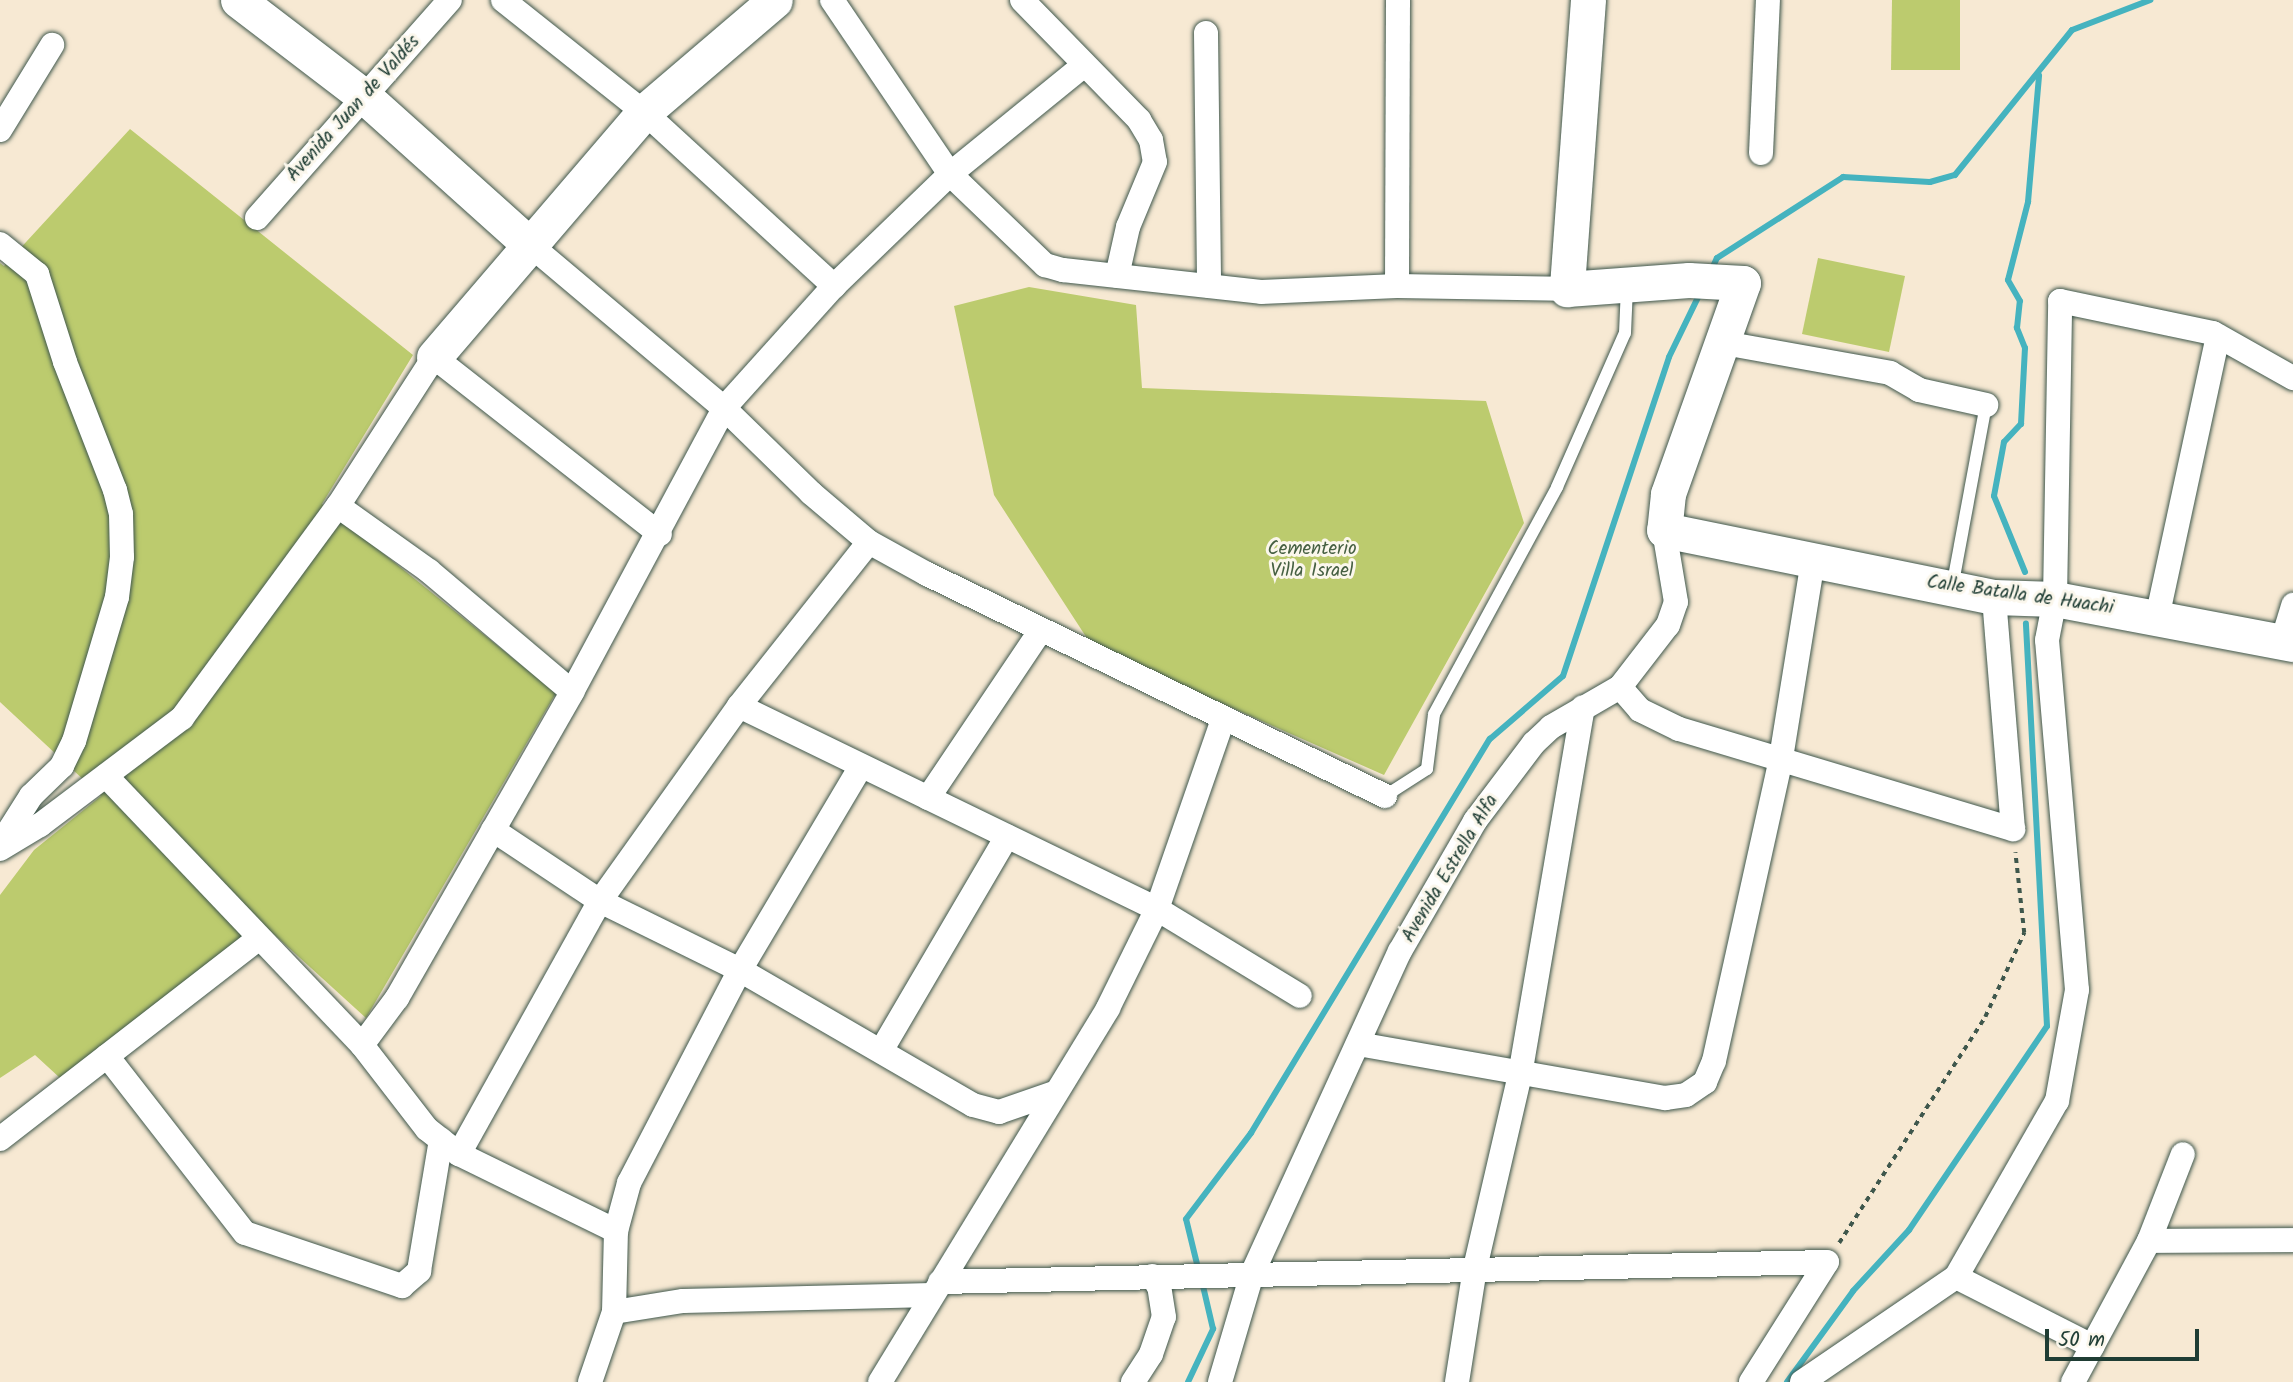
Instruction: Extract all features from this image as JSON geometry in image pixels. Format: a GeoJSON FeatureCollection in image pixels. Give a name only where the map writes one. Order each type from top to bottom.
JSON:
{"type":"FeatureCollection","features":[{"type":"Feature","properties":{"kind":"street"},"geometry":{"type":"LineString","coordinates":[[238,0],[366,98],[529,244],[724,408],[811,493],[869,542],[1223,720],[1385,796]]}},
{"type":"Feature","properties":{"kind":"street","name":"Avenida Juan de Valdés"},"geometry":{"type":"LineString","coordinates":[[257,218],[450,0]]}},
{"type":"Feature","properties":{"kind":"street"},"geometry":{"type":"LineString","coordinates":[[503,0],[644,112],[834,286]]}},
{"type":"Feature","properties":{"kind":"street"},"geometry":{"type":"LineString","coordinates":[[0,847],[106,776],[182,718],[338,506],[434,357],[644,112],[775,0]]}},
{"type":"Feature","properties":{"kind":"street"},"geometry":{"type":"LineString","coordinates":[[832,0],[950,174],[1045,265],[1261,292],[1397,286],[1567,289],[1628,286]]}},
{"type":"Feature","properties":{"kind":"street"},"geometry":{"type":"LineString","coordinates":[[1022,0],[1139,120],[1151,140],[1155,162],[1128,227],[1117,276]]}},
{"type":"Feature","properties":{"kind":"street"},"geometry":{"type":"LineString","coordinates":[[1397,286],[1398,0]]}},
{"type":"Feature","properties":{"kind":"street"},"geometry":{"type":"LineString","coordinates":[[1567,289],[1588,0]]}},
{"type":"Feature","properties":{"kind":"street"},"geometry":{"type":"LineString","coordinates":[[1761,153],[1768,0]]}},
{"type":"Feature","properties":{"kind":"street"},"geometry":{"type":"LineString","coordinates":[[1206,33],[1209,286]]}},
{"type":"Feature","properties":{"kind":"street"},"geometry":{"type":"LineString","coordinates":[[0,130],[52,45]]}},
{"type":"Feature","properties":{"kind":"street"},"geometry":{"type":"LineString","coordinates":[[362,1045],[397,998],[572,692],[660,534],[724,408],[834,286],[950,174],[1084,65]]}},
{"type":"Feature","properties":{"kind":"street"},"geometry":{"type":"LineString","coordinates":[[0,244],[37,274],[65,362],[115,490],[121,514],[122,557],[117,597],[74,741],[62,766],[31,796],[0,847]]}},
{"type":"Feature","properties":{"kind":"street","name":"Avenida Estrella Alfa"},"geometry":{"type":"LineString","coordinates":[[1220,1382],[1252,1274],[1400,951],[1475,821],[1534,743],[1583,707],[1620,687],[1668,625],[1676,602],[1664,530],[1668,494],[1724,342],[1718,282],[1628,286]]}},
{"type":"Feature","properties":{"kind":"street"},"geometry":{"type":"LineString","coordinates":[[1802,1382],[1956,1277],[2057,1101],[2077,990],[2047,640],[2055,599],[2060,301],[2218,337],[2293,378]]}},
{"type":"Feature","properties":{"kind":"street"},"geometry":{"type":"LineString","coordinates":[[2157,618],[2218,337]]}},
{"type":"Feature","properties":{"kind":"street"},"geometry":{"type":"LineString","coordinates":[[1724,342],[1890,373],[1919,390],[1986,405]]}},
{"type":"Feature","properties":{"kind":"street"},"geometry":{"type":"LineString","coordinates":[[434,357],[660,534]]}},
{"type":"Feature","properties":{"kind":"street"},"geometry":{"type":"LineString","coordinates":[[338,506],[429,571],[572,692]]}},
{"type":"Feature","properties":{"kind":"street","name":"Calle Batalla de Huachi"},"geometry":{"type":"LineString","coordinates":[[1664,530],[1994,597],[2055,599],[2287,643]]}},
{"type":"Feature","properties":{"kind":"street"},"geometry":{"type":"LineString","coordinates":[[107,1056],[245,1233],[402,1286],[419,1271],[450,1147],[600,901],[739,706],[869,542]]}},
{"type":"Feature","properties":{"kind":"street"},"geometry":{"type":"LineString","coordinates":[[1358,1044],[1520,1075],[1665,1098],[1686,1095],[1705,1082],[1714,1061],[1782,758],[1813,560]]}},
{"type":"Feature","properties":{"kind":"street"},"geometry":{"type":"LineString","coordinates":[[1620,687],[1640,710],[1679,729],[2013,829],[1994,597]]}},
{"type":"Feature","properties":{"kind":"street"},"geometry":{"type":"LineString","coordinates":[[2287,643],[2293,605]]}},
{"type":"Feature","properties":{"kind":"street"},"geometry":{"type":"LineString","coordinates":[[928,798],[1041,630]]}},
{"type":"Feature","properties":{"kind":"street"},"geometry":{"type":"LineString","coordinates":[[739,706],[1157,909],[1300,996]]}},
{"type":"Feature","properties":{"kind":"street"},"geometry":{"type":"LineString","coordinates":[[1457,1382],[1475,1268],[1520,1075],[1583,707]]}},
{"type":"Feature","properties":{"kind":"street"},"geometry":{"type":"LineString","coordinates":[[880,1382],[1054,1093],[1072,1073],[1157,909],[1223,720]]}},
{"type":"Feature","properties":{"kind":"street"},"geometry":{"type":"LineString","coordinates":[[590,1382],[614,1312],[616,1231],[629,1183],[740,970],[861,766]]}},
{"type":"Feature","properties":{"kind":"street"},"geometry":{"type":"LineString","coordinates":[[106,776],[258,939],[362,1045],[427,1129],[450,1147],[616,1231]]}},
{"type":"Feature","properties":{"kind":"street"},"geometry":{"type":"LineString","coordinates":[[493,830],[600,901],[740,970],[973,1105],[999,1112],[1054,1093]]}},
{"type":"Feature","properties":{"kind":"street"},"geometry":{"type":"LineString","coordinates":[[881,1051],[1007,836]]}},
{"type":"Feature","properties":{"kind":"street"},"geometry":{"type":"LineString","coordinates":[[0,1139],[258,939]]}},
{"type":"Feature","properties":{"kind":"street"},"geometry":{"type":"LineString","coordinates":[[2073,1382],[2149,1241],[2183,1154]]}},
{"type":"Feature","properties":{"kind":"street"},"geometry":{"type":"LineString","coordinates":[[2149,1241],[2293,1240]]}},
{"type":"Feature","properties":{"kind":"street"},"geometry":{"type":"LineString","coordinates":[[614,1312],[683,1301],[1152,1276],[1827,1262]]}},
{"type":"Feature","properties":{"kind":"street"},"geometry":{"type":"LineString","coordinates":[[1751,1382],[1827,1262]]}},
{"type":"Feature","properties":{"kind":"street"},"geometry":{"type":"LineString","coordinates":[[1133,1382],[1151,1354],[1164,1317],[1161,1294],[1152,1276]]}},
{"type":"Feature","properties":{"kind":"street"},"geometry":{"type":"LineString","coordinates":[[1956,1277],[2092,1346]]}},
{"type":"Feature","properties":{"kind":"lane"},"geometry":{"type":"LineString","coordinates":[[1385,796],[1427,769],[1434,714],[1557,488],[1625,334],[1628,286]]}},
{"type":"Feature","properties":{"kind":"lane"},"geometry":{"type":"LineString","coordinates":[[1952,588],[1986,405]]}},
{"type":"Feature","properties":{"kind":"path"},"geometry":{"type":"LineString","coordinates":[[1827,1262],[1985,1017],[2024,933],[2013,829]]}},
{"type":"Feature","properties":{"kind":"green space"},"geometry":{"type":"Polygon","coordinates":[[[1892,0],[1960,0],[1960,70],[1891,70],[1892,0]]]}},
{"type":"Feature","properties":{"kind":"green space"},"geometry":{"type":"Polygon","coordinates":[[[130,129],[413,355],[322,504],[556,693],[366,1018],[267,928],[60,1078],[35,1055],[0,1078],[0,895],[34,850],[101,796],[0,702],[0,263],[4,266],[130,129]]]}},
{"type":"Feature","properties":{"kind":"green space"},"geometry":{"type":"Polygon","coordinates":[[[1818,258],[1905,276],[1889,352],[1802,334],[1818,258]]]}},
{"type":"Feature","properties":{"kind":"green space","name":"Cementerio Villa Israel"},"geometry":{"type":"Polygon","coordinates":[[[1029,287],[1136,305],[1142,388],[1486,401],[1524,523],[1384,775],[1092,646],[994,495],[954,306],[1029,287]]]}},
{"type":"Feature","properties":{"kind":"waterway"},"geometry":{"type":"LineString","coordinates":[[1712,269],[1717,258],[1843,177],[1930,182],[1955,175],[2072,30],[2150,0]]}},
{"type":"Feature","properties":{"kind":"waterway"},"geometry":{"type":"LineString","coordinates":[[2025,572],[1994,496],[2004,442],[2021,424],[2025,348],[2017,328],[2020,301],[2008,280],[2028,202],[2039,75]]}},
{"type":"Feature","properties":{"kind":"waterway"},"geometry":{"type":"LineString","coordinates":[[1197,1264],[1186,1219],[1251,1133],[1490,739],[1563,676],[1669,357],[1701,291]]}},
{"type":"Feature","properties":{"kind":"waterway"},"geometry":{"type":"LineString","coordinates":[[1787,1382],[1853,1291],[1909,1230],[2047,1026],[2026,624]]}},
{"type":"Feature","properties":{"kind":"waterway"},"geometry":{"type":"LineString","coordinates":[[1188,1382],[1213,1329],[1203,1286]]}}]}
